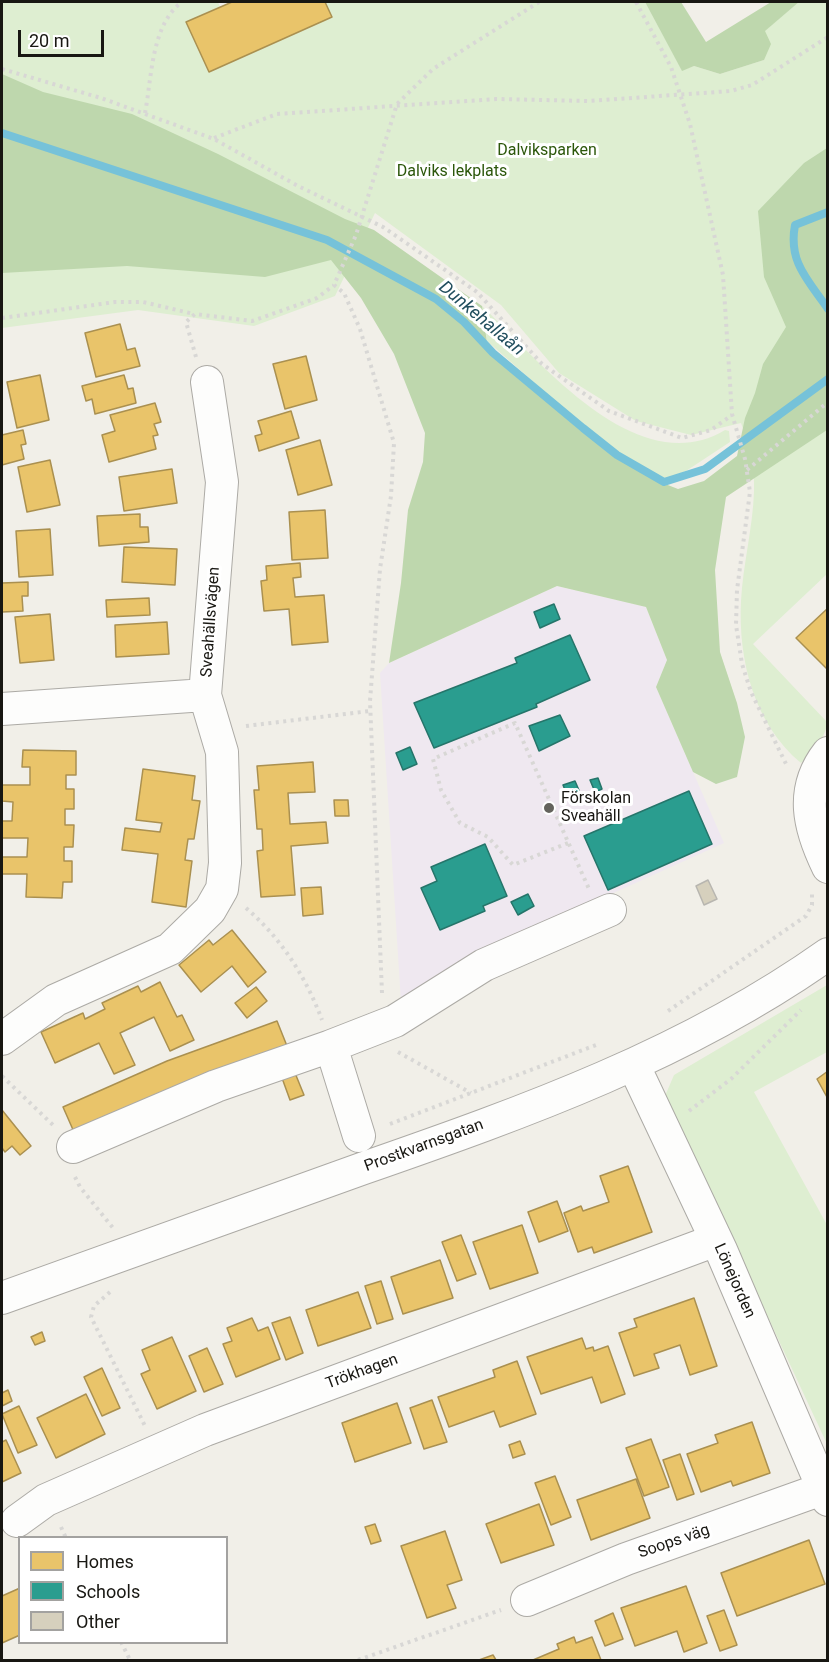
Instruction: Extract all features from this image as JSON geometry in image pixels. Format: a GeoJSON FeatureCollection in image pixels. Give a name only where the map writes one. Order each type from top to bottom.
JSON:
{"type":"FeatureCollection","features":[{"type":"Feature","properties":{"kind":"street","name":"Sveahällsvägen"},"geometry":{"type":"LineString","coordinates":[[2,709],[205,695],[222,482],[207,382]]}},
{"type":"Feature","properties":{"kind":"street"},"geometry":{"type":"LineString","coordinates":[[2,1039],[56,1000],[170,948],[210,910],[218,897],[222,889],[225,863],[222,752],[205,695]]}},
{"type":"Feature","properties":{"kind":"street"},"geometry":{"type":"LineString","coordinates":[[828,753],[811,782],[808,799],[814,838],[828,867]]}},
{"type":"Feature","properties":{"kind":"street"},"geometry":{"type":"LineString","coordinates":[[73,1147],[206,1090],[381,1026],[484,965],[605,912]]}},
{"type":"Feature","properties":{"kind":"street","name":"Prostkvarnsgatan"},"geometry":{"type":"LineString","coordinates":[[2,1298],[444,1140],[634,1066],[723,1021],[828,954]]}},
{"type":"Feature","properties":{"kind":"street"},"geometry":{"type":"LineString","coordinates":[[331,1046],[358,1136]]}},
{"type":"Feature","properties":{"kind":"street","name":"Lönejorden"},"geometry":{"type":"LineString","coordinates":[[634,1066],[716,1240],[801,1433],[825,1494]]}},
{"type":"Feature","properties":{"kind":"street","name":"Trökhagen"},"geometry":{"type":"LineString","coordinates":[[17,1521],[46,1500],[205,1430],[716,1240]]}},
{"type":"Feature","properties":{"kind":"street","name":"Soops väg"},"geometry":{"type":"LineString","coordinates":[[527,1600],[626,1559],[825,1494]]}},
{"type":"Feature","properties":{"kind":"path"},"geometry":{"type":"LineString","coordinates":[[145,113],[162,29],[170,11],[182,2]]}},
{"type":"Feature","properties":{"kind":"path"},"geometry":{"type":"LineString","coordinates":[[2,318],[115,302],[143,302],[195,314],[252,321],[317,298],[334,285],[357,234],[398,104],[433,69],[539,2]]}},
{"type":"Feature","properties":{"kind":"path"},"geometry":{"type":"LineString","coordinates":[[636,2],[671,67],[690,124],[723,275],[732,414],[746,459]]}},
{"type":"Feature","properties":{"kind":"path"},"geometry":{"type":"LineString","coordinates":[[214,139],[277,114],[496,99],[589,101],[731,92],[752,85],[828,37]]}},
{"type":"Feature","properties":{"kind":"path"},"geometry":{"type":"LineString","coordinates":[[2,69],[145,113],[214,139],[298,186],[383,227],[477,291],[542,364],[609,411],[682,438],[711,430],[732,414]]}},
{"type":"Feature","properties":{"kind":"path"},"geometry":{"type":"LineString","coordinates":[[334,285],[344,293],[360,329],[394,443],[391,496],[380,569],[370,711],[383,1001],[381,1026],[386,1045],[471,1093]]}},
{"type":"Feature","properties":{"kind":"path"},"geometry":{"type":"LineString","coordinates":[[195,314],[186,322],[187,334],[207,382]]}},
{"type":"Feature","properties":{"kind":"path"},"geometry":{"type":"LineString","coordinates":[[747,470],[828,402]]}},
{"type":"Feature","properties":{"kind":"path"},"geometry":{"type":"LineString","coordinates":[[214,730],[370,711]]}},
{"type":"Feature","properties":{"kind":"path"},"geometry":{"type":"LineString","coordinates":[[568,843],[513,865],[488,837],[459,823],[441,790],[433,759],[515,723],[568,843],[605,912]]}},
{"type":"Feature","properties":{"kind":"path"},"geometry":{"type":"LineString","coordinates":[[218,897],[238,901],[263,922],[290,956],[316,1004],[331,1046]]}},
{"type":"Feature","properties":{"kind":"path"},"geometry":{"type":"LineString","coordinates":[[663,1127],[731,1079],[808,1003]]}},
{"type":"Feature","properties":{"kind":"path"},"geometry":{"type":"LineString","coordinates":[[2,1076],[29,1100],[73,1147],[69,1162],[80,1187],[111,1222],[114,1229]]}},
{"type":"Feature","properties":{"kind":"path"},"geometry":{"type":"LineString","coordinates":[[112,1289],[94,1306],[91,1317],[157,1451]]}},
{"type":"Feature","properties":{"kind":"path"},"geometry":{"type":"LineString","coordinates":[[358,1660],[527,1600]]}},
{"type":"Feature","properties":{"kind":"path"},"geometry":{"type":"LineString","coordinates":[[122,1644],[130,1660]]}},
{"type":"Feature","properties":{"kind":"shaded area","name":"Förskolan Sveahäll"},"geometry":{"type":"Polygon","coordinates":[[[557,586],[646,607],[667,660],[656,687],[724,843],[534,929],[401,1002],[380,673],[389,663],[557,586]]]}},
{"type":"Feature","properties":{"kind":"green space","name":"Dalviksparken"},"geometry":{"type":"Polygon","coordinates":[[[2,2],[218,2],[220,7],[186,22],[209,72],[332,17],[325,2],[645,2],[682,70],[694,66],[720,74],[764,60],[764,31],[799,2],[827,2],[827,574],[753,644],[827,722],[822,739],[810,755],[801,763],[771,730],[752,690],[746,668],[742,646],[741,601],[752,518],[754,473],[741,423],[691,435],[636,421],[559,373],[501,305],[375,213],[335,296],[254,326],[138,310],[2,328],[2,2]]]}},
{"type":"Feature","properties":{"kind":"green space"},"geometry":{"type":"Polygon","coordinates":[[[645,2],[681,2],[706,42],[771,2],[799,2],[765,31],[771,44],[764,60],[720,74],[694,66],[682,71],[645,2]]]}},
{"type":"Feature","properties":{"kind":"green space"},"geometry":{"type":"Polygon","coordinates":[[[2,74],[43,92],[132,114],[218,154],[345,219],[374,230],[482,306],[488,350],[594,441],[650,478],[678,489],[704,481],[737,456],[745,418],[763,364],[786,327],[764,277],[758,211],[804,163],[827,148],[827,430],[726,497],[715,570],[720,652],[737,703],[745,737],[737,777],[716,784],[693,772],[656,687],[667,660],[646,607],[557,586],[389,663],[401,583],[408,510],[423,462],[425,433],[394,354],[361,298],[331,260],[265,277],[127,266],[2,273],[2,74]]]}},
{"type":"Feature","properties":{"kind":"green space"},"geometry":{"type":"Polygon","coordinates":[[[482,306],[561,383],[592,408],[625,429],[658,441],[692,442],[725,430],[729,431],[730,442],[686,471],[662,480],[611,450],[487,341],[482,306]]]}},
{"type":"Feature","properties":{"kind":"green space"},"geometry":{"type":"Polygon","coordinates":[[[827,985],[827,1052],[754,1092],[827,1225],[827,1444],[665,1096],[674,1075],[827,985]]]}},
{"type":"Feature","properties":{"kind":"building: Homes"},"geometry":{"type":"Polygon","coordinates":[[[232,2],[325,2],[332,17],[209,72],[186,22],[232,2]]]}},
{"type":"Feature","properties":{"kind":"building: Homes"},"geometry":{"type":"Polygon","coordinates":[[[120,324],[127,350],[135,348],[140,366],[96,377],[85,333],[120,324]]]}},
{"type":"Feature","properties":{"kind":"building: Homes"},"geometry":{"type":"Polygon","coordinates":[[[306,356],[317,400],[285,409],[273,364],[306,356]]]}},
{"type":"Feature","properties":{"kind":"building: Homes"},"geometry":{"type":"Polygon","coordinates":[[[40,375],[49,420],[17,428],[7,382],[40,375]]]}},
{"type":"Feature","properties":{"kind":"building: Homes"},"geometry":{"type":"Polygon","coordinates":[[[124,375],[128,389],[133,388],[136,403],[95,414],[92,399],[86,401],[82,386],[124,375]]]}},
{"type":"Feature","properties":{"kind":"building: Homes"},"geometry":{"type":"Polygon","coordinates":[[[155,403],[161,422],[154,424],[158,435],[153,436],[156,449],[109,462],[102,435],[115,431],[110,415],[155,403]]]}},
{"type":"Feature","properties":{"kind":"building: Homes"},"geometry":{"type":"Polygon","coordinates":[[[291,411],[299,438],[259,451],[255,436],[262,434],[258,421],[291,411]]]}},
{"type":"Feature","properties":{"kind":"building: Homes"},"geometry":{"type":"Polygon","coordinates":[[[23,430],[26,444],[21,445],[24,459],[2,465],[2,435],[23,430]]]}},
{"type":"Feature","properties":{"kind":"building: Homes"},"geometry":{"type":"Polygon","coordinates":[[[320,440],[332,485],[298,495],[286,450],[320,440]]]}},
{"type":"Feature","properties":{"kind":"building: Homes"},"geometry":{"type":"Polygon","coordinates":[[[50,460],[60,505],[27,512],[18,467],[50,460]]]}},
{"type":"Feature","properties":{"kind":"building: Homes"},"geometry":{"type":"Polygon","coordinates":[[[172,469],[177,503],[124,511],[119,477],[172,469]]]}},
{"type":"Feature","properties":{"kind":"building: Homes"},"geometry":{"type":"Polygon","coordinates":[[[325,510],[328,558],[292,560],[289,512],[325,510]]]}},
{"type":"Feature","properties":{"kind":"building: Homes"},"geometry":{"type":"Polygon","coordinates":[[[140,514],[140,527],[148,527],[149,542],[99,546],[97,516],[140,514]]]}},
{"type":"Feature","properties":{"kind":"building: Homes"},"geometry":{"type":"Polygon","coordinates":[[[50,529],[53,575],[19,577],[16,531],[50,529]]]}},
{"type":"Feature","properties":{"kind":"building: Homes"},"geometry":{"type":"Polygon","coordinates":[[[124,547],[177,549],[175,585],[122,582],[124,547]]]}},
{"type":"Feature","properties":{"kind":"building: Homes"},"geometry":{"type":"Polygon","coordinates":[[[300,563],[301,577],[293,578],[295,597],[324,595],[328,642],[292,645],[289,609],[264,611],[261,581],[267,580],[266,566],[300,563]]]}},
{"type":"Feature","properties":{"kind":"building: Homes"},"geometry":{"type":"Polygon","coordinates":[[[28,582],[28,596],[22,596],[23,611],[2,612],[2,583],[28,582]]]}},
{"type":"Feature","properties":{"kind":"building: Homes"},"geometry":{"type":"Polygon","coordinates":[[[149,598],[150,615],[107,617],[106,600],[149,598]]]}},
{"type":"Feature","properties":{"kind":"building: Homes"},"geometry":{"type":"Polygon","coordinates":[[[828,608],[828,670],[796,638],[828,608]]]}},
{"type":"Feature","properties":{"kind":"building: Homes"},"geometry":{"type":"Polygon","coordinates":[[[50,614],[54,660],[20,663],[15,617],[50,614]]]}},
{"type":"Feature","properties":{"kind":"building: Homes"},"geometry":{"type":"Polygon","coordinates":[[[167,622],[169,654],[116,657],[115,625],[167,622]]]}},
{"type":"Feature","properties":{"kind":"building: Homes"},"geometry":{"type":"Polygon","coordinates":[[[23,750],[76,751],[76,775],[66,775],[66,789],[74,789],[74,809],[65,809],[65,825],[74,825],[73,847],[64,847],[64,861],[72,861],[72,882],[63,882],[62,898],[26,897],[27,874],[2,874],[2,857],[27,857],[28,838],[2,838],[2,821],[12,821],[13,802],[2,801],[2,785],[30,785],[30,767],[22,767],[23,750]]]}},
{"type":"Feature","properties":{"kind":"building: Homes"},"geometry":{"type":"Polygon","coordinates":[[[313,762],[315,792],[288,793],[290,824],[326,822],[328,843],[291,846],[295,895],[261,897],[257,851],[263,850],[262,829],[257,829],[254,790],[259,790],[257,766],[313,762]]]}},
{"type":"Feature","properties":{"kind":"building: Homes"},"geometry":{"type":"Polygon","coordinates":[[[143,769],[195,776],[192,800],[200,801],[194,839],[188,839],[185,860],[192,861],[186,907],[152,902],[158,854],[122,850],[125,828],[160,832],[162,823],[136,820],[143,769]]]}},
{"type":"Feature","properties":{"kind":"building: Homes"},"geometry":{"type":"Polygon","coordinates":[[[334,800],[348,800],[349,816],[335,816],[334,800]]]}},
{"type":"Feature","properties":{"kind":"building: Homes"},"geometry":{"type":"Polygon","coordinates":[[[321,887],[323,914],[303,916],[301,888],[321,887]]]}},
{"type":"Feature","properties":{"kind":"building: Homes"},"geometry":{"type":"Polygon","coordinates":[[[232,930],[266,972],[248,987],[232,966],[201,992],[179,965],[209,940],[213,945],[232,930]]]}},
{"type":"Feature","properties":{"kind":"building: Homes"},"geometry":{"type":"Polygon","coordinates":[[[160,982],[177,1017],[182,1015],[194,1040],[170,1051],[154,1017],[120,1033],[135,1065],[114,1074],[99,1043],[55,1063],[41,1032],[83,1013],[85,1019],[105,1009],[102,1003],[138,986],[141,992],[160,982]]]}},
{"type":"Feature","properties":{"kind":"building: Homes"},"geometry":{"type":"Polygon","coordinates":[[[256,987],[267,1001],[247,1018],[235,1003],[256,987]]]}},
{"type":"Feature","properties":{"kind":"building: Homes"},"geometry":{"type":"Polygon","coordinates":[[[277,1021],[287,1046],[74,1132],[63,1107],[167,1061],[277,1021]]]}},
{"type":"Feature","properties":{"kind":"building: Homes"},"geometry":{"type":"Polygon","coordinates":[[[828,1071],[828,1099],[817,1079],[828,1071]]]}},
{"type":"Feature","properties":{"kind":"building: Homes"},"geometry":{"type":"Polygon","coordinates":[[[295,1073],[304,1095],[290,1100],[282,1078],[295,1073]]]}},
{"type":"Feature","properties":{"kind":"building: Homes"},"geometry":{"type":"Polygon","coordinates":[[[2,1110],[31,1146],[20,1155],[12,1146],[5,1152],[2,1148],[2,1110]]]}},
{"type":"Feature","properties":{"kind":"building: Homes"},"geometry":{"type":"Polygon","coordinates":[[[628,1166],[652,1232],[594,1253],[592,1247],[578,1252],[564,1213],[581,1206],[583,1211],[609,1202],[600,1176],[628,1166]]]}},
{"type":"Feature","properties":{"kind":"building: Homes"},"geometry":{"type":"Polygon","coordinates":[[[557,1201],[568,1231],[539,1242],[528,1212],[557,1201]]]}},
{"type":"Feature","properties":{"kind":"building: Homes"},"geometry":{"type":"Polygon","coordinates":[[[522,1225],[538,1273],[490,1289],[473,1242],[522,1225]]]}},
{"type":"Feature","properties":{"kind":"building: Homes"},"geometry":{"type":"Polygon","coordinates":[[[461,1235],[476,1274],[457,1281],[442,1242],[461,1235]]]}},
{"type":"Feature","properties":{"kind":"building: Homes"},"geometry":{"type":"Polygon","coordinates":[[[440,1260],[453,1298],[403,1314],[391,1277],[440,1260]]]}},
{"type":"Feature","properties":{"kind":"building: Homes"},"geometry":{"type":"Polygon","coordinates":[[[381,1281],[393,1319],[377,1324],[365,1286],[381,1281]]]}},
{"type":"Feature","properties":{"kind":"building: Homes"},"geometry":{"type":"Polygon","coordinates":[[[358,1292],[371,1328],[318,1346],[306,1310],[358,1292]]]}},
{"type":"Feature","properties":{"kind":"building: Homes"},"geometry":{"type":"Polygon","coordinates":[[[694,1298],[717,1366],[690,1375],[680,1345],[654,1354],[659,1368],[634,1376],[619,1333],[637,1327],[634,1319],[694,1298]]]}},
{"type":"Feature","properties":{"kind":"building: Homes"},"geometry":{"type":"Polygon","coordinates":[[[290,1317],[303,1353],[286,1360],[272,1323],[290,1317]]]}},
{"type":"Feature","properties":{"kind":"building: Homes"},"geometry":{"type":"Polygon","coordinates":[[[252,1318],[258,1331],[268,1327],[280,1359],[236,1377],[223,1344],[232,1341],[227,1328],[252,1318]]]}},
{"type":"Feature","properties":{"kind":"building: Homes"},"geometry":{"type":"Polygon","coordinates":[[[42,1332],[45,1341],[35,1345],[31,1337],[42,1332]]]}},
{"type":"Feature","properties":{"kind":"building: Homes"},"geometry":{"type":"Polygon","coordinates":[[[172,1337],[196,1391],[157,1409],[141,1374],[150,1370],[142,1350],[172,1337]]]}},
{"type":"Feature","properties":{"kind":"building: Homes"},"geometry":{"type":"Polygon","coordinates":[[[582,1338],[586,1349],[593,1347],[594,1351],[608,1346],[625,1394],[601,1403],[592,1377],[541,1394],[527,1357],[582,1338]]]}},
{"type":"Feature","properties":{"kind":"building: Homes"},"geometry":{"type":"Polygon","coordinates":[[[207,1348],[223,1384],[204,1392],[189,1356],[207,1348]]]}},
{"type":"Feature","properties":{"kind":"building: Homes"},"geometry":{"type":"Polygon","coordinates":[[[517,1361],[536,1414],[500,1427],[494,1411],[449,1427],[438,1397],[495,1377],[493,1370],[517,1361]]]}},
{"type":"Feature","properties":{"kind":"building: Homes"},"geometry":{"type":"Polygon","coordinates":[[[102,1368],[120,1408],[102,1416],[84,1377],[102,1368]]]}},
{"type":"Feature","properties":{"kind":"building: Homes"},"geometry":{"type":"Polygon","coordinates":[[[8,1390],[12,1401],[2,1406],[2,1393],[8,1390]]]}},
{"type":"Feature","properties":{"kind":"building: Homes"},"geometry":{"type":"Polygon","coordinates":[[[86,1394],[105,1434],[56,1458],[37,1418],[86,1394]]]}},
{"type":"Feature","properties":{"kind":"building: Homes"},"geometry":{"type":"Polygon","coordinates":[[[432,1400],[447,1442],[424,1449],[410,1408],[432,1400]]]}},
{"type":"Feature","properties":{"kind":"building: Homes"},"geometry":{"type":"Polygon","coordinates":[[[397,1403],[411,1443],[355,1462],[342,1423],[397,1403]]]}},
{"type":"Feature","properties":{"kind":"building: Homes"},"geometry":{"type":"Polygon","coordinates":[[[19,1406],[37,1445],[18,1453],[2,1414],[19,1406]]]}},
{"type":"Feature","properties":{"kind":"building: Homes"},"geometry":{"type":"Polygon","coordinates":[[[752,1422],[770,1473],[733,1486],[731,1481],[701,1492],[687,1454],[718,1443],[715,1435],[752,1422]]]}},
{"type":"Feature","properties":{"kind":"building: Homes"},"geometry":{"type":"Polygon","coordinates":[[[651,1439],[669,1487],[644,1496],[626,1448],[651,1439]]]}},
{"type":"Feature","properties":{"kind":"building: Homes"},"geometry":{"type":"Polygon","coordinates":[[[6,1440],[21,1473],[2,1482],[2,1442],[6,1440]]]}},
{"type":"Feature","properties":{"kind":"building: Homes"},"geometry":{"type":"Polygon","coordinates":[[[520,1441],[525,1454],[513,1458],[509,1445],[520,1441]]]}},
{"type":"Feature","properties":{"kind":"building: Homes"},"geometry":{"type":"Polygon","coordinates":[[[680,1454],[694,1494],[677,1500],[663,1460],[680,1454]]]}},
{"type":"Feature","properties":{"kind":"building: Homes"},"geometry":{"type":"Polygon","coordinates":[[[555,1476],[571,1517],[551,1525],[535,1483],[555,1476]]]}},
{"type":"Feature","properties":{"kind":"building: Homes"},"geometry":{"type":"Polygon","coordinates":[[[636,1479],[650,1518],[591,1540],[577,1500],[636,1479]]]}},
{"type":"Feature","properties":{"kind":"building: Homes"},"geometry":{"type":"Polygon","coordinates":[[[539,1504],[554,1545],[501,1563],[486,1524],[539,1504]]]}},
{"type":"Feature","properties":{"kind":"building: Homes"},"geometry":{"type":"Polygon","coordinates":[[[375,1524],[381,1541],[371,1544],[365,1527],[375,1524]]]}},
{"type":"Feature","properties":{"kind":"building: Homes"},"geometry":{"type":"Polygon","coordinates":[[[445,1531],[462,1580],[447,1585],[456,1608],[427,1618],[401,1546],[445,1531]]]}},
{"type":"Feature","properties":{"kind":"building: Homes"},"geometry":{"type":"Polygon","coordinates":[[[809,1540],[825,1584],[737,1616],[721,1573],[809,1540]]]}},
{"type":"Feature","properties":{"kind":"building: Homes"},"geometry":{"type":"Polygon","coordinates":[[[686,1586],[707,1643],[684,1652],[677,1631],[635,1646],[621,1608],[686,1586]]]}},
{"type":"Feature","properties":{"kind":"building: Homes"},"geometry":{"type":"Polygon","coordinates":[[[18,1589],[18,1636],[2,1643],[2,1596],[18,1589]]]}},
{"type":"Feature","properties":{"kind":"building: Homes"},"geometry":{"type":"Polygon","coordinates":[[[724,1610],[737,1645],[720,1651],[707,1616],[724,1610]]]}},
{"type":"Feature","properties":{"kind":"building: Homes"},"geometry":{"type":"Polygon","coordinates":[[[613,1613],[623,1639],[605,1646],[595,1621],[613,1613]]]}},
{"type":"Feature","properties":{"kind":"building: Homes"},"geometry":{"type":"Polygon","coordinates":[[[574,1637],[576,1643],[592,1637],[601,1660],[533,1660],[559,1649],[557,1644],[574,1637]]]}},
{"type":"Feature","properties":{"kind":"building: Homes"},"geometry":{"type":"Polygon","coordinates":[[[493,1655],[496,1660],[479,1660],[493,1655]]]}},
{"type":"Feature","properties":{"kind":"building: Schools"},"geometry":{"type":"Polygon","coordinates":[[[554,604],[560,619],[540,628],[534,612],[554,604]]]}},
{"type":"Feature","properties":{"kind":"building: Schools"},"geometry":{"type":"Polygon","coordinates":[[[570,635],[590,680],[536,704],[537,707],[434,748],[414,703],[517,663],[515,658],[570,635]]]}},
{"type":"Feature","properties":{"kind":"building: Schools"},"geometry":{"type":"Polygon","coordinates":[[[560,715],[570,736],[539,751],[529,726],[560,715]]]}},
{"type":"Feature","properties":{"kind":"building: Schools"},"geometry":{"type":"Polygon","coordinates":[[[410,747],[417,764],[403,770],[396,753],[410,747]]]}},
{"type":"Feature","properties":{"kind":"building: Schools"},"geometry":{"type":"Polygon","coordinates":[[[598,778],[602,789],[595,792],[590,780],[598,778]]]}},
{"type":"Feature","properties":{"kind":"building: Schools"},"geometry":{"type":"Polygon","coordinates":[[[575,781],[581,795],[569,800],[563,785],[575,781]]]}},
{"type":"Feature","properties":{"kind":"building: Schools"},"geometry":{"type":"Polygon","coordinates":[[[689,791],[712,844],[608,890],[584,836],[689,791]]]}},
{"type":"Feature","properties":{"kind":"building: Schools"},"geometry":{"type":"Polygon","coordinates":[[[485,844],[507,896],[483,906],[485,911],[440,930],[421,888],[437,881],[431,867],[485,844]]]}},
{"type":"Feature","properties":{"kind":"building: Schools"},"geometry":{"type":"Polygon","coordinates":[[[528,894],[534,906],[518,915],[511,902],[528,894]]]}},
{"type":"Feature","properties":{"kind":"building: Other"},"geometry":{"type":"Polygon","coordinates":[[[708,880],[717,899],[704,905],[696,886],[708,880]]]}},
{"type":"Feature","properties":{"kind":"waterway","name":"Dunkehallaån"},"geometry":{"type":"LineString","coordinates":[[2,133],[327,240],[436,299],[464,322],[493,353],[583,428],[617,455],[664,482],[705,469],[828,379]]}},
{"type":"Feature","properties":{"kind":"waterway","name":"Dunkehallaån"},"geometry":{"type":"LineString","coordinates":[[828,212],[795,225],[794,238],[794,250],[801,270],[828,309]]}},
{"type":"Feature","properties":{"kind":"place","name":"Förskolan Sveahäll"},"geometry":{"type":"Point","coordinates":[549,808]}},
{"type":"Feature","properties":{"kind":"park label","name":"Dalviks lekplats"},"geometry":{"type":"Point","coordinates":[452,172]}}]}
